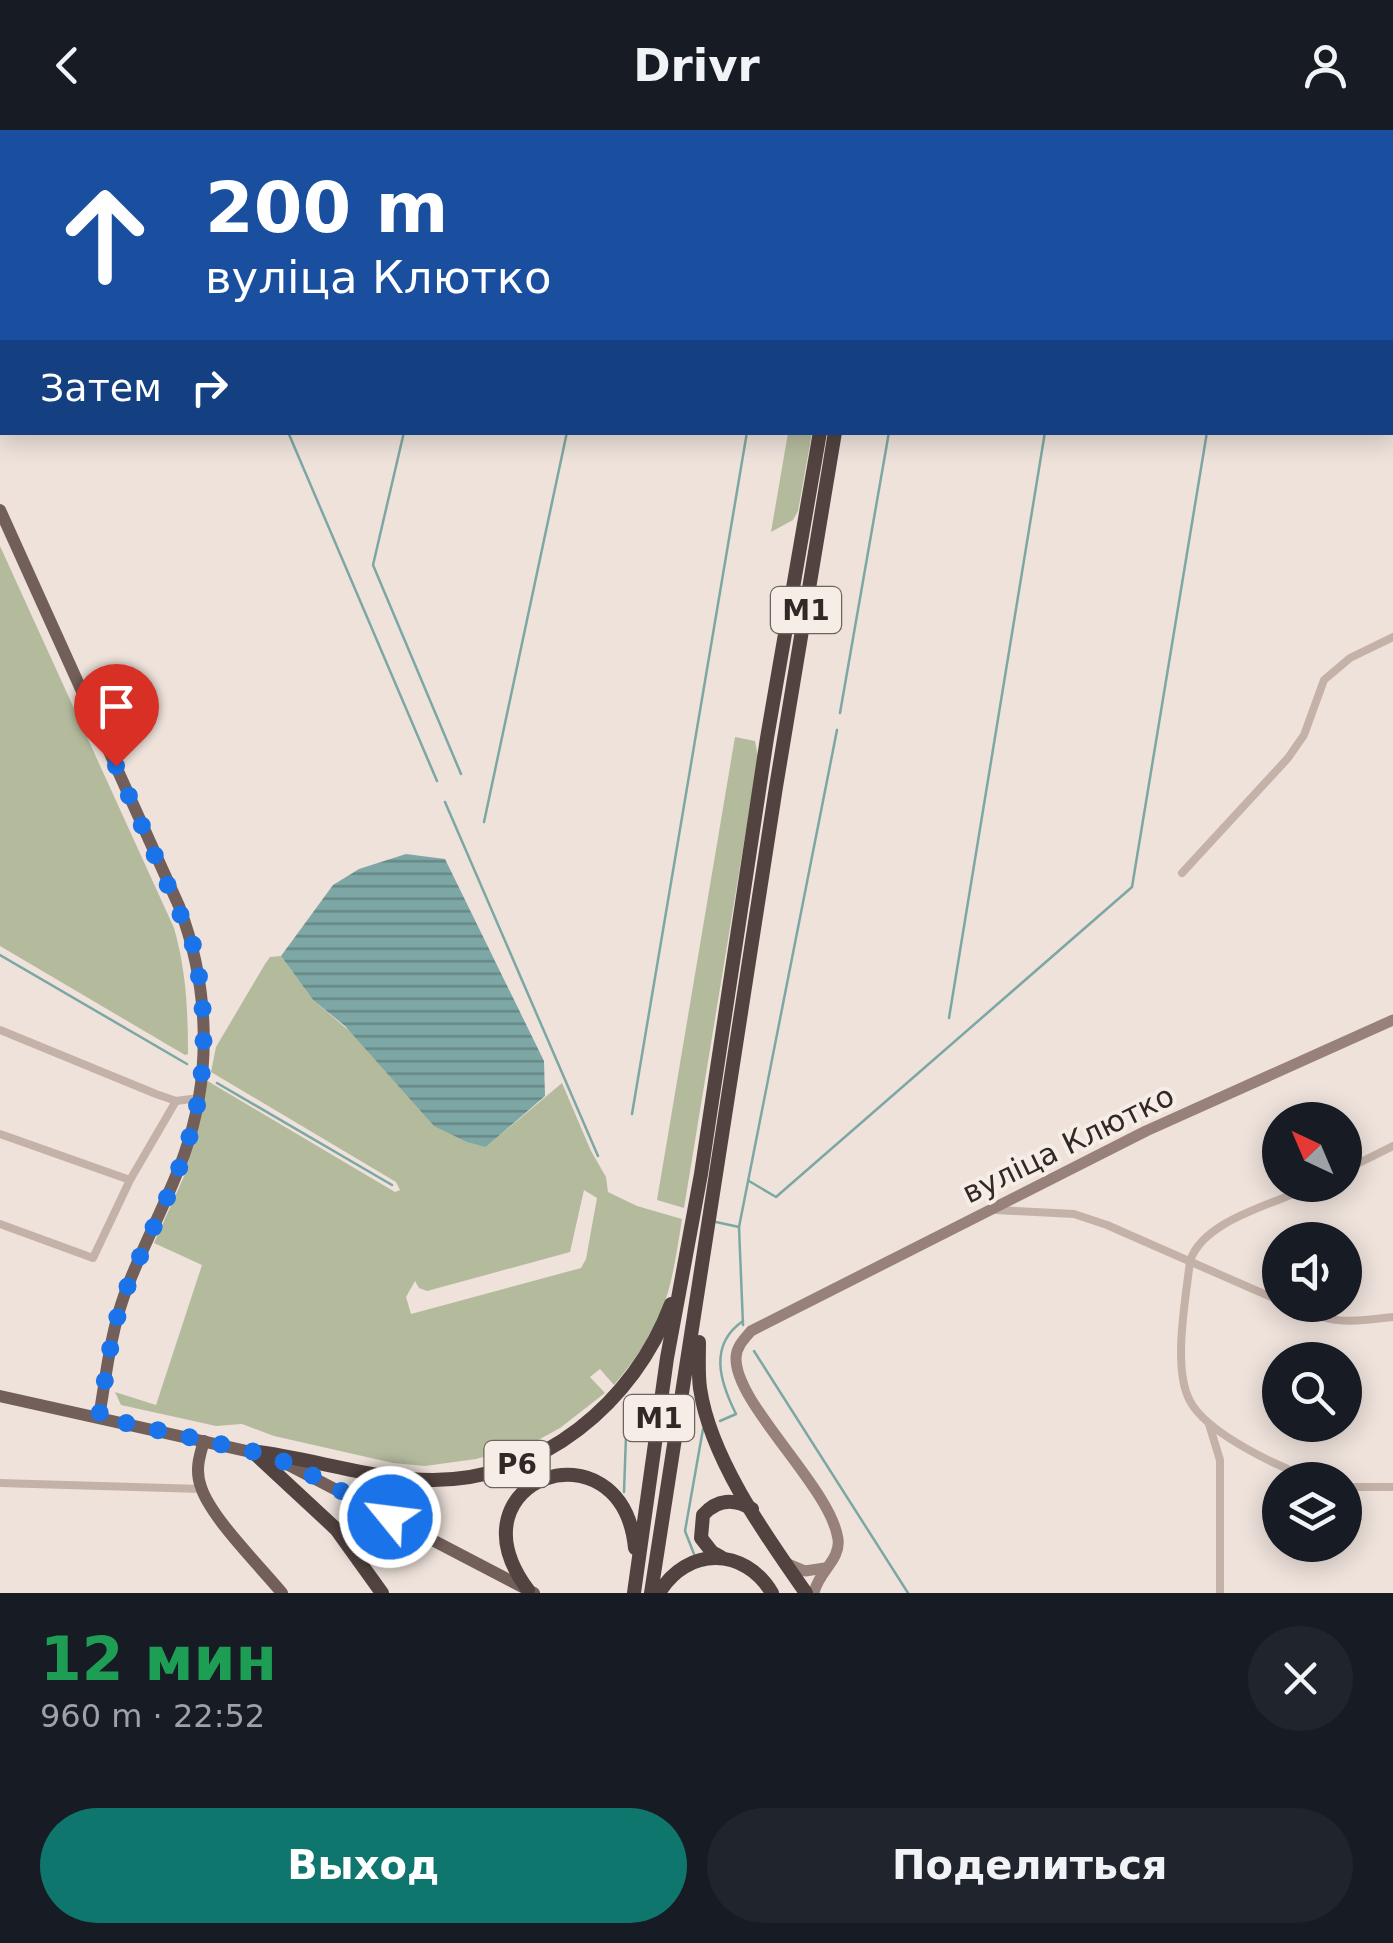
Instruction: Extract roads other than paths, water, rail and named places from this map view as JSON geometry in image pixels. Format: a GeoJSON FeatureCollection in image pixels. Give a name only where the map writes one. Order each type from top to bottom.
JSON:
{"type":"FeatureCollection","features":[{"type":"Feature","properties":{"kind":"highway","name":"М1"},"geometry":{"type":"LineString","coordinates":[[634,1593],[667,1358],[819,435]]}},
{"type":"Feature","properties":{"kind":"highway","name":"М1"},"geometry":{"type":"LineString","coordinates":[[651,1593],[835,435]]}},
{"type":"Feature","properties":{"kind":"highway","name":"Р6"},"geometry":{"type":"LineString","coordinates":[[251,1451],[311,1459],[383,1476],[432,1480],[484,1474],[524,1462],[559,1444],[620,1392],[649,1350],[685,1265]]}},
{"type":"Feature","properties":{"kind":"highway"},"geometry":{"type":"LineString","coordinates":[[700,1291],[700,1389],[716,1440],[752,1509],[806,1593]]}},
{"type":"Feature","properties":{"kind":"highway"},"geometry":{"type":"LineString","coordinates":[[251,1451],[336,1529],[382,1593]]}},
{"type":"Feature","properties":{"kind":"highway","name":"Р6"},"geometry":{"type":"LineString","coordinates":[[526,1592],[508,1557],[504,1541],[506,1516],[526,1491],[567,1474],[598,1481],[625,1509],[633,1528],[637,1572]]}},
{"type":"Feature","properties":{"kind":"highway"},"geometry":{"type":"LineString","coordinates":[[721,1558],[702,1538],[704,1515],[716,1503],[726,1500],[752,1509]]}},
{"type":"Feature","properties":{"kind":"highway"},"geometry":{"type":"LineString","coordinates":[[660,1593],[669,1580],[692,1564],[721,1558],[740,1561],[756,1572],[772,1593]]}},
{"type":"Feature","properties":{"kind":"main road"},"geometry":{"type":"LineString","coordinates":[[0,510],[192,941],[199,969],[204,1033],[199,1098],[184,1156],[116,1321],[99,1417]]}},
{"type":"Feature","properties":{"kind":"main road","name":"Р6"},"geometry":{"type":"LineString","coordinates":[[0,1396],[251,1451],[291,1464],[526,1592]]}},
{"type":"Feature","properties":{"kind":"main road"},"geometry":{"type":"LineString","coordinates":[[204,1441],[198,1462],[201,1489],[282,1593]]}},
{"type":"Feature","properties":{"kind":"street"},"geometry":{"type":"LineString","coordinates":[[1182,873],[1288,758],[1304,735],[1324,680],[1350,658],[1393,637]]}},
{"type":"Feature","properties":{"kind":"street","name":"вуліца Клютко"},"geometry":{"type":"LineString","coordinates":[[825,1568],[838,1550],[836,1528],[738,1369],[736,1358],[744,1340],[768,1322],[1146,1131],[1393,1020]]}},
{"type":"Feature","properties":{"kind":"street"},"geometry":{"type":"LineString","coordinates":[[0,1030],[176,1100],[199,1098]]}},
{"type":"Feature","properties":{"kind":"street"},"geometry":{"type":"LineString","coordinates":[[0,1224],[94,1258],[130,1180],[176,1100]]}},
{"type":"Feature","properties":{"kind":"street"},"geometry":{"type":"LineString","coordinates":[[0,1134],[130,1180]]}},
{"type":"Feature","properties":{"kind":"street"},"geometry":{"type":"LineString","coordinates":[[1362,1162],[1393,1146]]}},
{"type":"Feature","properties":{"kind":"street"},"geometry":{"type":"LineString","coordinates":[[1275,1202],[1212,1230],[1195,1248],[1190,1261],[1182,1360],[1189,1400],[1208,1421],[1279,1462]]}},
{"type":"Feature","properties":{"kind":"street"},"geometry":{"type":"LineString","coordinates":[[991,1210],[1074,1214],[1262,1293]]}},
{"type":"Feature","properties":{"kind":"street"},"geometry":{"type":"LineString","coordinates":[[1362,1321],[1393,1317]]}},
{"type":"Feature","properties":{"kind":"street"},"geometry":{"type":"LineString","coordinates":[[1208,1421],[1220,1460],[1220,1593]]}},
{"type":"Feature","properties":{"kind":"street"},"geometry":{"type":"LineString","coordinates":[[1220,1460],[1237,1441]]}},
{"type":"Feature","properties":{"kind":"street"},"geometry":{"type":"LineString","coordinates":[[0,1484],[201,1489]]}},
{"type":"Feature","properties":{"kind":"street"},"geometry":{"type":"LineString","coordinates":[[1362,1487],[1393,1487]]}},
{"type":"Feature","properties":{"kind":"street"},"geometry":{"type":"LineString","coordinates":[[784,1562],[805,1571],[825,1568]]}},
{"type":"Feature","properties":{"kind":"street"},"geometry":{"type":"LineString","coordinates":[[814,1593],[825,1568]]}},
{"type":"Feature","properties":{"kind":"water"},"geometry":{"type":"Polygon","coordinates":[[[406,854],[445,859],[544,1061],[545,1096],[486,1147],[434,1126],[345,1026],[313,1000],[281,956],[333,885],[359,869],[406,854]]]}},
{"type":"Feature","properties":{"kind":"waterway"},"geometry":{"type":"LineString","coordinates":[[289,435],[437,781]]}},
{"type":"Feature","properties":{"kind":"waterway"},"geometry":{"type":"LineString","coordinates":[[403,435],[373,565],[461,774]]}},
{"type":"Feature","properties":{"kind":"waterway"},"geometry":{"type":"LineString","coordinates":[[484,822],[566,435]]}},
{"type":"Feature","properties":{"kind":"waterway"},"geometry":{"type":"LineString","coordinates":[[632,1114],[746,435]]}},
{"type":"Feature","properties":{"kind":"waterway"},"geometry":{"type":"LineString","coordinates":[[840,713],[888,435]]}},
{"type":"Feature","properties":{"kind":"waterway"},"geometry":{"type":"LineString","coordinates":[[949,1018],[1045,435]]}},
{"type":"Feature","properties":{"kind":"waterway"},"geometry":{"type":"LineString","coordinates":[[749,1181],[776,1197],[1132,887],[1207,435]]}},
{"type":"Feature","properties":{"kind":"waterway"},"geometry":{"type":"LineString","coordinates":[[743,1325],[739,1227],[837,730]]}},
{"type":"Feature","properties":{"kind":"waterway"},"geometry":{"type":"LineString","coordinates":[[445,802],[598,1156]]}},
{"type":"Feature","properties":{"kind":"waterway"},"geometry":{"type":"LineString","coordinates":[[0,955],[187,1064]]}},
{"type":"Feature","properties":{"kind":"waterway"},"geometry":{"type":"LineString","coordinates":[[217,1083],[392,1185]]}},
{"type":"Feature","properties":{"kind":"waterway"},"geometry":{"type":"LineString","coordinates":[[716,1222],[739,1227]]}},
{"type":"Feature","properties":{"kind":"waterway"},"geometry":{"type":"LineString","coordinates":[[720,1421],[736,1414],[722,1377],[721,1353],[725,1341],[743,1321]]}},
{"type":"Feature","properties":{"kind":"waterway"},"geometry":{"type":"LineString","coordinates":[[754,1351],[908,1593]]}},
{"type":"Feature","properties":{"kind":"waterway"},"geometry":{"type":"LineString","coordinates":[[624,1492],[627,1407]]}},
{"type":"Feature","properties":{"kind":"waterway"},"geometry":{"type":"LineString","coordinates":[[694,1554],[685,1531],[703,1429]]}}]}
